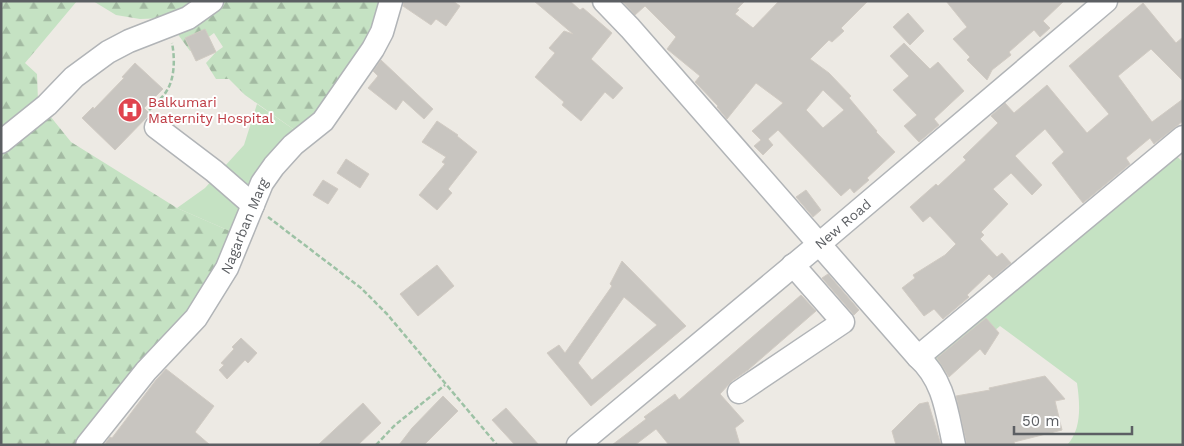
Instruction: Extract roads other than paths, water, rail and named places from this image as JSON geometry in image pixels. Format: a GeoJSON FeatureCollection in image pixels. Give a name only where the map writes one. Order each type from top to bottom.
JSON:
{"type":"FeatureCollection","features":[{"type":"Feature","properties":{"kind":"street"},"geometry":{"type":"LineString","coordinates":[[1,142],[47,105],[74,77],[92,63],[129,41],[188,18],[212,1]]}},
{"type":"Feature","properties":{"kind":"street","name":"Nagarban Marg"},"geometry":{"type":"LineString","coordinates":[[87,445],[146,371],[196,318],[227,268],[262,183],[293,145],[323,121],[372,50],[382,32],[391,1]]}},
{"type":"Feature","properties":{"kind":"street"},"geometry":{"type":"LineString","coordinates":[[604,1],[630,28],[818,244],[929,366],[942,393],[954,445]]}},
{"type":"Feature","properties":{"kind":"street","name":"New Road"},"geometry":{"type":"LineString","coordinates":[[578,445],[1106,1]]}},
{"type":"Feature","properties":{"kind":"street"},"geometry":{"type":"LineString","coordinates":[[151,119],[253,205]]}},
{"type":"Feature","properties":{"kind":"street"},"geometry":{"type":"LineString","coordinates":[[918,356],[1183,137]]}},
{"type":"Feature","properties":{"kind":"street"},"geometry":{"type":"LineString","coordinates":[[739,392],[843,322],[793,265]]}},
{"type":"Feature","properties":{"kind":"place","name":"Balkumari Maternity Hospital"},"geometry":{"type":"Point","coordinates":[130,110]}}]}
